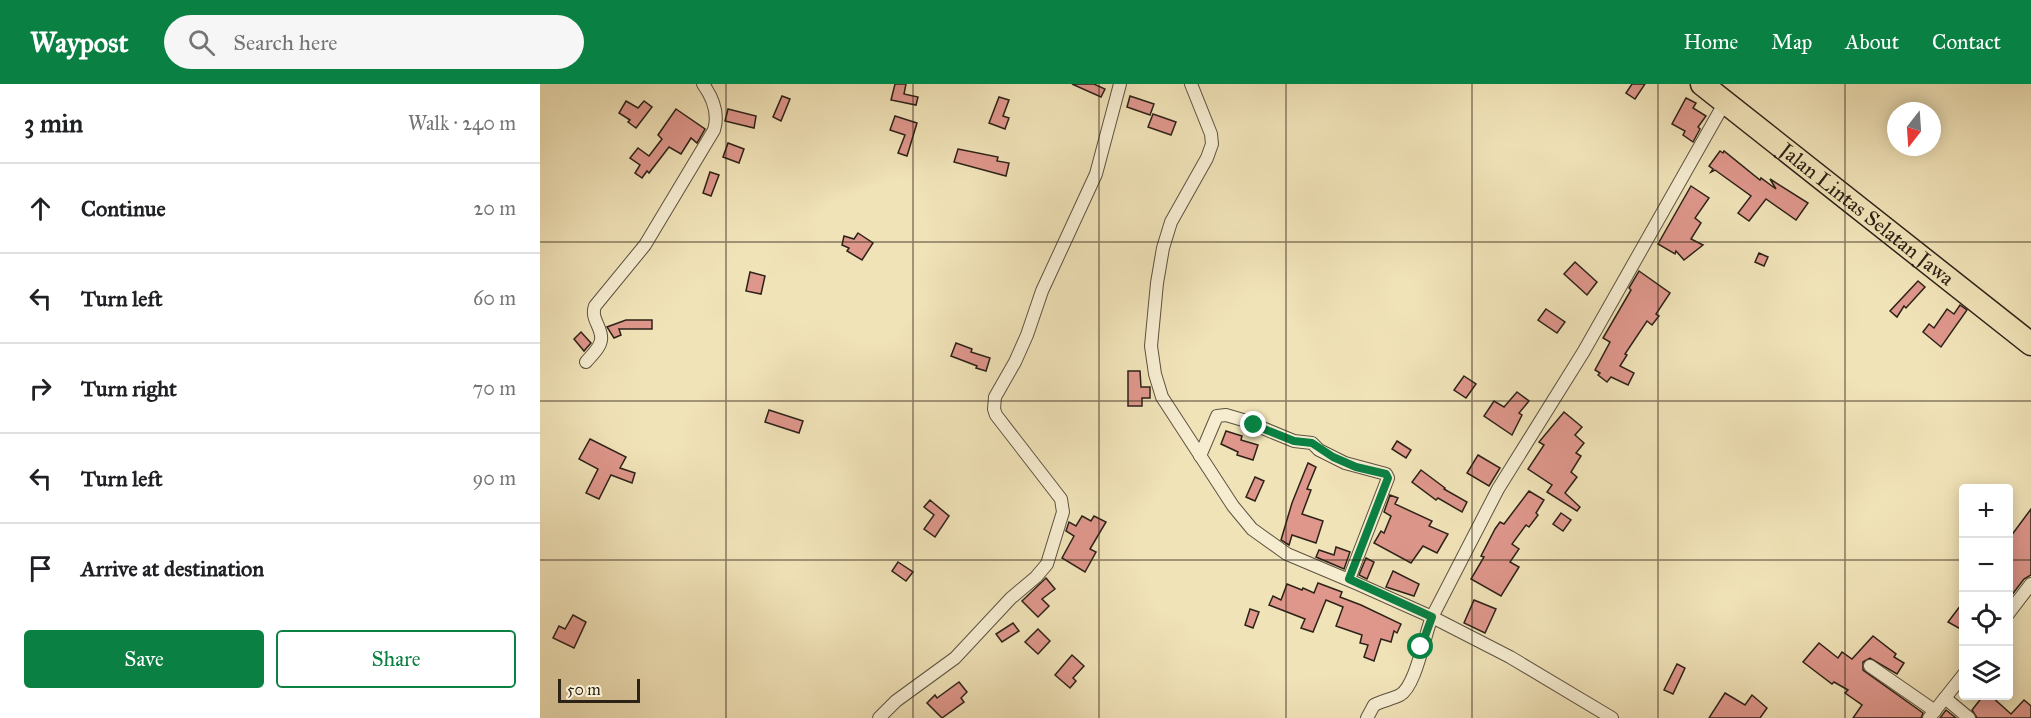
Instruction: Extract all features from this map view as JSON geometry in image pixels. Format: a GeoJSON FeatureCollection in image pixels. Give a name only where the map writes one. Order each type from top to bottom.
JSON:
{"type":"FeatureCollection","features":[{"type":"Feature","properties":{"kind":"highway","name":"Jalan Lintas Selatan Jawa"},"geometry":{"type":"LineString","coordinates":[[1702,84],[2031,344]]}},
{"type":"Feature","properties":{"kind":"street"},"geometry":{"type":"LineString","coordinates":[[586,362],[601,344],[602,338],[593,315],[595,306],[645,245],[714,130],[716,123],[714,106],[703,84]]}},
{"type":"Feature","properties":{"kind":"street"},"geometry":{"type":"LineString","coordinates":[[879,718],[896,701],[955,658],[1047,564],[1063,512],[1061,499],[996,415],[993,404],[1015,362],[1042,291],[1096,174],[1120,84]]}},
{"type":"Feature","properties":{"kind":"street"},"geometry":{"type":"LineString","coordinates":[[1191,84],[1211,134],[1212,144],[1207,158],[1171,222],[1157,283],[1151,346],[1155,374],[1162,397],[1233,506],[1252,529],[1287,554],[1432,617],[1510,657],[1612,718]]}},
{"type":"Feature","properties":{"kind":"street"},"geometry":{"type":"LineString","coordinates":[[1367,718],[1374,705],[1400,696],[1407,690],[1416,670],[1425,633],[1432,617],[1498,489],[1584,351],[1725,102]]}},
{"type":"Feature","properties":{"kind":"street"},"geometry":{"type":"LineString","coordinates":[[1200,456],[1217,416],[1226,415],[1294,441],[1312,443],[1319,450],[1345,462],[1386,474],[1388,478],[1349,579]]}},
{"type":"Feature","properties":{"kind":"street"},"geometry":{"type":"LineString","coordinates":[[2013,607],[2031,584]]}},
{"type":"Feature","properties":{"kind":"street"},"geometry":{"type":"LineString","coordinates":[[1870,666],[1932,714],[1959,680]]}},
{"type":"Feature","properties":{"kind":"street"},"geometry":{"type":"LineString","coordinates":[[1945,698],[1969,718]]}},
{"type":"Feature","properties":{"kind":"building"},"geometry":{"type":"Polygon","coordinates":[[[895,84],[906,84],[904,94],[918,97],[916,105],[891,100],[895,84]]]}},
{"type":"Feature","properties":{"kind":"building"},"geometry":{"type":"Polygon","coordinates":[[[1072,84],[1094,84],[1105,89],[1101,97],[1072,84]]]}},
{"type":"Feature","properties":{"kind":"building"},"geometry":{"type":"Polygon","coordinates":[[[1632,84],[1645,84],[1635,99],[1626,93],[1632,84]]]}},
{"type":"Feature","properties":{"kind":"building"},"geometry":{"type":"Polygon","coordinates":[[[782,96],[790,99],[781,121],[773,117],[782,96]]]}},
{"type":"Feature","properties":{"kind":"building"},"geometry":{"type":"Polygon","coordinates":[[[1130,96],[1154,104],[1150,115],[1127,107],[1130,96]]]}},
{"type":"Feature","properties":{"kind":"building"},"geometry":{"type":"Polygon","coordinates":[[[999,97],[1009,100],[1003,116],[1009,118],[1005,129],[989,123],[999,97]]]}},
{"type":"Feature","properties":{"kind":"building"},"geometry":{"type":"Polygon","coordinates":[[[1686,98],[1696,103],[1693,108],[1706,116],[1698,127],[1700,129],[1693,142],[1683,135],[1685,131],[1672,124],[1686,98]]]}},
{"type":"Feature","properties":{"kind":"building"},"geometry":{"type":"Polygon","coordinates":[[[626,101],[638,108],[644,101],[652,107],[636,128],[628,122],[630,120],[619,113],[626,101]]]}},
{"type":"Feature","properties":{"kind":"building"},"geometry":{"type":"Polygon","coordinates":[[[676,109],[705,129],[697,143],[691,138],[681,154],[669,147],[649,173],[647,171],[642,178],[635,173],[640,165],[630,158],[638,148],[649,156],[662,139],[658,135],[676,109]]]}},
{"type":"Feature","properties":{"kind":"building"},"geometry":{"type":"Polygon","coordinates":[[[728,109],[756,116],[754,128],[725,121],[728,109]]]}},
{"type":"Feature","properties":{"kind":"building"},"geometry":{"type":"Polygon","coordinates":[[[1153,114],[1176,122],[1171,135],[1148,127],[1153,114]]]}},
{"type":"Feature","properties":{"kind":"building"},"geometry":{"type":"Polygon","coordinates":[[[895,116],[917,123],[907,156],[898,153],[905,135],[890,130],[895,116]]]}},
{"type":"Feature","properties":{"kind":"building"},"geometry":{"type":"Polygon","coordinates":[[[728,143],[744,149],[739,163],[723,157],[728,143]]]}},
{"type":"Feature","properties":{"kind":"building"},"geometry":{"type":"Polygon","coordinates":[[[958,149],[998,157],[997,161],[1009,163],[1006,176],[954,162],[958,149]]]}},
{"type":"Feature","properties":{"kind":"building"},"geometry":{"type":"Polygon","coordinates":[[[1720,151],[1723,153],[1724,151],[1760,180],[1761,178],[1776,189],[1770,179],[1808,203],[1796,220],[1766,199],[1749,221],[1738,213],[1751,196],[1715,170],[1711,172],[1713,169],[1709,166],[1720,151]]]}},
{"type":"Feature","properties":{"kind":"building"},"geometry":{"type":"Polygon","coordinates":[[[710,172],[719,175],[711,196],[703,193],[710,172]]]}},
{"type":"Feature","properties":{"kind":"building"},"geometry":{"type":"Polygon","coordinates":[[[1691,186],[1709,198],[1695,218],[1701,223],[1691,239],[1703,245],[1684,260],[1676,251],[1675,254],[1658,244],[1691,186]]]}},
{"type":"Feature","properties":{"kind":"building"},"geometry":{"type":"Polygon","coordinates":[[[858,233],[873,243],[862,260],[842,245],[844,236],[854,239],[858,233]]]}},
{"type":"Feature","properties":{"kind":"building"},"geometry":{"type":"Polygon","coordinates":[[[1759,253],[1768,257],[1764,266],[1755,262],[1759,253]]]}},
{"type":"Feature","properties":{"kind":"building"},"geometry":{"type":"Polygon","coordinates":[[[1575,262],[1597,282],[1587,295],[1564,274],[1575,262]]]}},
{"type":"Feature","properties":{"kind":"building"},"geometry":{"type":"Polygon","coordinates":[[[1639,271],[1670,293],[1656,314],[1659,316],[1652,325],[1647,321],[1625,354],[1627,355],[1620,366],[1634,373],[1628,385],[1611,377],[1607,382],[1595,370],[1610,342],[1603,338],[1631,290],[1629,288],[1639,271]]]}},
{"type":"Feature","properties":{"kind":"building"},"geometry":{"type":"Polygon","coordinates":[[[750,272],[765,276],[761,294],[746,291],[750,272]]]}},
{"type":"Feature","properties":{"kind":"building"},"geometry":{"type":"Polygon","coordinates":[[[1918,281],[1925,287],[1906,308],[1904,306],[1897,317],[1890,311],[1918,281]]]}},
{"type":"Feature","properties":{"kind":"building"},"geometry":{"type":"Polygon","coordinates":[[[1960,305],[1967,310],[1941,347],[1923,332],[1929,324],[1934,328],[1947,309],[1954,314],[1960,305]]]}},
{"type":"Feature","properties":{"kind":"building"},"geometry":{"type":"Polygon","coordinates":[[[1546,309],[1565,322],[1557,333],[1538,320],[1546,309]]]}},
{"type":"Feature","properties":{"kind":"building"},"geometry":{"type":"Polygon","coordinates":[[[626,320],[652,320],[652,329],[619,329],[621,335],[614,338],[607,327],[626,320]]]}},
{"type":"Feature","properties":{"kind":"building"},"geometry":{"type":"Polygon","coordinates":[[[581,332],[591,343],[584,351],[574,339],[581,332]]]}},
{"type":"Feature","properties":{"kind":"building"},"geometry":{"type":"Polygon","coordinates":[[[956,343],[972,349],[971,352],[990,358],[986,371],[951,356],[956,343]]]}},
{"type":"Feature","properties":{"kind":"building"},"geometry":{"type":"Polygon","coordinates":[[[1128,371],[1140,371],[1141,387],[1150,387],[1150,398],[1142,398],[1142,406],[1128,406],[1128,371]]]}},
{"type":"Feature","properties":{"kind":"building"},"geometry":{"type":"Polygon","coordinates":[[[1464,376],[1476,384],[1466,398],[1454,390],[1464,376]]]}},
{"type":"Feature","properties":{"kind":"building"},"geometry":{"type":"Polygon","coordinates":[[[1517,392],[1529,401],[1519,413],[1522,415],[1512,435],[1484,416],[1494,401],[1504,407],[1517,392]]]}},
{"type":"Feature","properties":{"kind":"building"},"geometry":{"type":"Polygon","coordinates":[[[769,410],[803,421],[799,433],[765,422],[769,410]]]}},
{"type":"Feature","properties":{"kind":"building"},"geometry":{"type":"Polygon","coordinates":[[[1564,412],[1582,427],[1575,435],[1584,443],[1576,453],[1581,456],[1571,472],[1577,477],[1565,493],[1580,507],[1577,511],[1547,492],[1552,485],[1528,469],[1544,445],[1539,442],[1564,412]]]}},
{"type":"Feature","properties":{"kind":"building"},"geometry":{"type":"Polygon","coordinates":[[[1226,431],[1242,436],[1241,440],[1258,445],[1253,460],[1237,455],[1238,452],[1221,444],[1226,431]]]}},
{"type":"Feature","properties":{"kind":"building"},"geometry":{"type":"Polygon","coordinates":[[[590,439],[626,457],[620,468],[635,473],[632,483],[611,475],[599,499],[586,493],[598,469],[579,459],[590,439]]]}},
{"type":"Feature","properties":{"kind":"building"},"geometry":{"type":"Polygon","coordinates":[[[1397,441],[1411,450],[1406,458],[1392,449],[1397,441]]]}},
{"type":"Feature","properties":{"kind":"building"},"geometry":{"type":"Polygon","coordinates":[[[1478,455],[1500,468],[1489,486],[1467,473],[1478,455]]]}},
{"type":"Feature","properties":{"kind":"building"},"geometry":{"type":"Polygon","coordinates":[[[1308,463],[1316,467],[1307,489],[1311,490],[1302,514],[1323,521],[1316,543],[1292,535],[1289,545],[1281,540],[1292,503],[1308,463]]]}},
{"type":"Feature","properties":{"kind":"building"},"geometry":{"type":"Polygon","coordinates":[[[1421,470],[1444,489],[1467,502],[1462,512],[1438,498],[1436,500],[1412,482],[1421,470]]]}},
{"type":"Feature","properties":{"kind":"building"},"geometry":{"type":"Polygon","coordinates":[[[1255,477],[1264,481],[1255,501],[1246,497],[1255,477]]]}},
{"type":"Feature","properties":{"kind":"building"},"geometry":{"type":"Polygon","coordinates":[[[1529,491],[1544,500],[1536,513],[1538,515],[1529,527],[1526,525],[1512,544],[1519,549],[1510,562],[1519,567],[1501,596],[1471,579],[1484,557],[1481,556],[1495,529],[1500,522],[1504,524],[1529,491]]]}},
{"type":"Feature","properties":{"kind":"building"},"geometry":{"type":"Polygon","coordinates":[[[1390,495],[1398,498],[1395,504],[1432,521],[1429,526],[1448,534],[1437,553],[1423,546],[1411,563],[1374,543],[1381,531],[1384,533],[1391,516],[1384,512],[1390,495]]]}},
{"type":"Feature","properties":{"kind":"building"},"geometry":{"type":"Polygon","coordinates":[[[930,500],[949,516],[935,537],[924,529],[934,515],[924,507],[930,500]]]}},
{"type":"Feature","properties":{"kind":"building"},"geometry":{"type":"Polygon","coordinates":[[[2031,509],[2031,575],[2024,579],[2013,593],[2013,538],[2013,533],[2031,509]]]}},
{"type":"Feature","properties":{"kind":"building"},"geometry":{"type":"Polygon","coordinates":[[[1561,513],[1571,520],[1563,531],[1553,524],[1561,513]]]}},
{"type":"Feature","properties":{"kind":"building"},"geometry":{"type":"Polygon","coordinates":[[[1082,516],[1091,521],[1094,516],[1106,522],[1090,549],[1096,552],[1085,572],[1062,558],[1074,536],[1066,531],[1069,522],[1076,526],[1082,516]]]}},
{"type":"Feature","properties":{"kind":"building"},"geometry":{"type":"Polygon","coordinates":[[[1336,547],[1350,552],[1344,569],[1316,557],[1319,550],[1334,555],[1336,547]]]}},
{"type":"Feature","properties":{"kind":"building"},"geometry":{"type":"Polygon","coordinates":[[[1366,558],[1374,562],[1367,579],[1359,575],[1366,558]]]}},
{"type":"Feature","properties":{"kind":"building"},"geometry":{"type":"Polygon","coordinates":[[[898,562],[913,572],[906,581],[892,571],[898,562]]]}},
{"type":"Feature","properties":{"kind":"building"},"geometry":{"type":"Polygon","coordinates":[[[1393,571],[1419,584],[1414,596],[1386,587],[1393,571]]]}},
{"type":"Feature","properties":{"kind":"building"},"geometry":{"type":"Polygon","coordinates":[[[1046,578],[1055,589],[1042,599],[1049,606],[1038,617],[1022,601],[1046,578]]]}},
{"type":"Feature","properties":{"kind":"building"},"geometry":{"type":"Polygon","coordinates":[[[1318,583],[1342,592],[1340,597],[1401,624],[1397,633],[1394,631],[1391,642],[1381,639],[1374,661],[1364,657],[1368,645],[1360,643],[1362,635],[1336,626],[1343,607],[1326,600],[1313,632],[1301,628],[1305,619],[1269,605],[1273,596],[1281,600],[1287,584],[1314,593],[1318,583]]]}},
{"type":"Feature","properties":{"kind":"building"},"geometry":{"type":"Polygon","coordinates":[[[1474,600],[1496,609],[1485,633],[1464,623],[1474,600]]]}},
{"type":"Feature","properties":{"kind":"building"},"geometry":{"type":"Polygon","coordinates":[[[1959,608],[1959,628],[1948,622],[1959,608]]]}},
{"type":"Feature","properties":{"kind":"building"},"geometry":{"type":"Polygon","coordinates":[[[1250,609],[1259,612],[1253,628],[1245,625],[1250,609]]]}},
{"type":"Feature","properties":{"kind":"building"},"geometry":{"type":"Polygon","coordinates":[[[573,615],[586,622],[574,648],[553,638],[559,626],[565,629],[573,615]]]}},
{"type":"Feature","properties":{"kind":"building"},"geometry":{"type":"Polygon","coordinates":[[[1013,623],[1019,631],[1002,642],[996,634],[1013,623]]]}},
{"type":"Feature","properties":{"kind":"building"},"geometry":{"type":"Polygon","coordinates":[[[1038,629],[1050,641],[1038,654],[1025,642],[1038,629]]]}},
{"type":"Feature","properties":{"kind":"building"},"geometry":{"type":"Polygon","coordinates":[[[1873,636],[1896,654],[1894,657],[1904,663],[1897,674],[1870,658],[1863,662],[1863,670],[1923,713],[1921,718],[1853,718],[1862,705],[1845,693],[1848,690],[1834,682],[1832,684],[1803,662],[1819,643],[1838,658],[1842,652],[1852,659],[1873,636]]]}},
{"type":"Feature","properties":{"kind":"building"},"geometry":{"type":"Polygon","coordinates":[[[1072,655],[1084,666],[1073,678],[1076,681],[1070,688],[1055,675],[1072,655]]]}},
{"type":"Feature","properties":{"kind":"building"},"geometry":{"type":"Polygon","coordinates":[[[1677,664],[1685,668],[1673,694],[1664,690],[1677,664]]]}},
{"type":"Feature","properties":{"kind":"building"},"geometry":{"type":"Polygon","coordinates":[[[959,682],[967,692],[961,698],[964,702],[942,718],[927,703],[935,695],[937,698],[959,682]]]}},
{"type":"Feature","properties":{"kind":"building"},"geometry":{"type":"Polygon","coordinates":[[[1725,693],[1745,705],[1752,695],[1767,708],[1760,718],[1709,718],[1725,693]]]}},
{"type":"Feature","properties":{"kind":"building"},"geometry":{"type":"Polygon","coordinates":[[[1980,700],[1995,700],[2011,714],[2024,700],[2031,706],[2031,718],[1977,718],[1972,710],[1980,700]]]}},
{"type":"Feature","properties":{"kind":"building"},"geometry":{"type":"Polygon","coordinates":[[[1946,710],[1956,718],[1940,718],[1946,710]]]}},
{"type":"Feature","properties":{"kind":"route"},"geometry":{"type":"LineString","coordinates":[[1254,425],[1294,441],[1312,443],[1319,450],[1356,467],[1386,474],[1388,478],[1349,579],[1432,617],[1421,647]]}}]}
